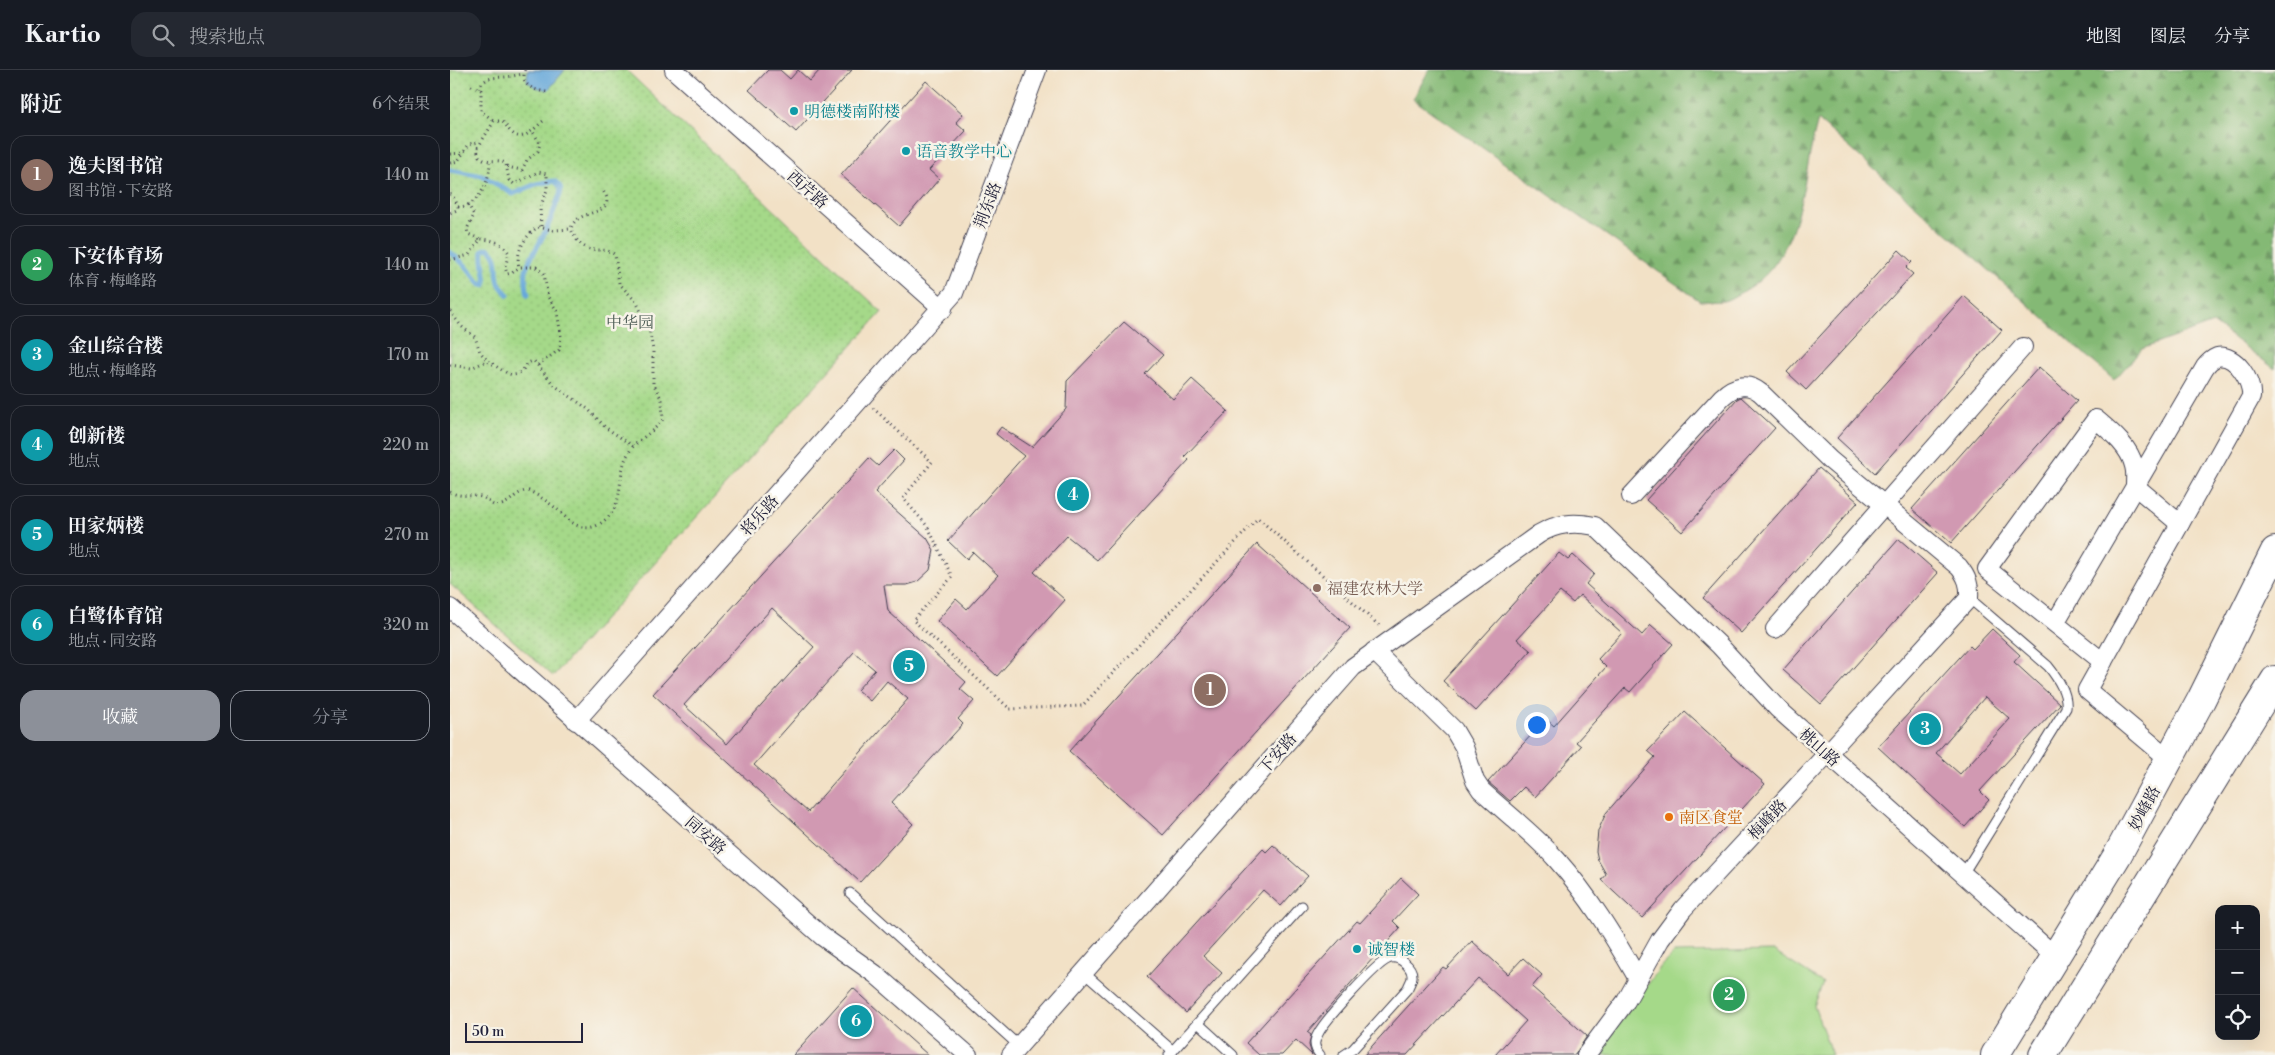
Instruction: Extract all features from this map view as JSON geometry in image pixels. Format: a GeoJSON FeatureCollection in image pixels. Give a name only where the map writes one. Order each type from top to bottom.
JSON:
{"type":"FeatureCollection","features":[{"type":"Feature","properties":{"kind":"main road","name":"妙峰路"},"geometry":{"type":"LineString","coordinates":[[1995,1055],[2117,856],[2201,700],[2275,551]]}},
{"type":"Feature","properties":{"kind":"main road"},"geometry":{"type":"LineString","coordinates":[[2043,1055],[2275,680]]}},
{"type":"Feature","properties":{"kind":"street","name":"西芹路"},"geometry":{"type":"LineString","coordinates":[[674,70],[943,309]]}},
{"type":"Feature","properties":{"kind":"street","name":"荆东路"},"geometry":{"type":"LineString","coordinates":[[943,309],[954,294],[1037,70]]}},
{"type":"Feature","properties":{"kind":"street","name":"将乐路"},"geometry":{"type":"LineString","coordinates":[[576,721],[943,309]]}},
{"type":"Feature","properties":{"kind":"street"},"geometry":{"type":"LineString","coordinates":[[1775,629],[2023,347]]}},
{"type":"Feature","properties":{"kind":"street"},"geometry":{"type":"LineString","coordinates":[[2055,623],[2205,367],[2211,360],[2224,357],[2242,370],[2252,388],[2251,397],[2087,690],[2169,759]]}},
{"type":"Feature","properties":{"kind":"street"},"geometry":{"type":"LineString","coordinates":[[1631,496],[1722,396],[1733,389],[1746,385],[1751,386],[1761,393],[1811,442],[1959,567],[1968,581],[1969,598]]}},
{"type":"Feature","properties":{"kind":"street"},"geometry":{"type":"LineString","coordinates":[[2103,662],[1987,569],[2096,419],[2114,435],[2130,457],[2134,465],[2135,486],[2180,524]]}},
{"type":"Feature","properties":{"kind":"street","name":"下安路"},"geometry":{"type":"LineString","coordinates":[[1015,1050],[1353,667],[1548,528],[1557,525],[1579,523],[1595,526]]}},
{"type":"Feature","properties":{"kind":"street","name":"桃山路"},"geometry":{"type":"LineString","coordinates":[[1595,526],[1718,645],[1778,708],[1827,754],[2056,957]]}},
{"type":"Feature","properties":{"kind":"street","name":"梅峰路"},"geometry":{"type":"LineString","coordinates":[[1586,1055],[1626,1002],[1660,940],[1683,908],[1969,598]]}},
{"type":"Feature","properties":{"kind":"street","name":"同安路"},"geometry":{"type":"LineString","coordinates":[[450,608],[823,938],[875,974],[968,1055]]}},
{"type":"Feature","properties":{"kind":"street"},"geometry":{"type":"LineString","coordinates":[[1374,651],[1454,730],[1464,746],[1478,785],[1545,848],[1569,874],[1602,918],[1638,979]]}},
{"type":"Feature","properties":{"kind":"lane"},"geometry":{"type":"LineString","coordinates":[[1963,874],[2066,708],[2067,702],[2055,674],[2048,666],[1969,598]]}},
{"type":"Feature","properties":{"kind":"lane"},"geometry":{"type":"LineString","coordinates":[[850,893],[1015,1050]]}},
{"type":"Feature","properties":{"kind":"lane"},"geometry":{"type":"LineString","coordinates":[[1084,972],[1171,1053],[1302,906]]}},
{"type":"Feature","properties":{"kind":"lane"},"geometry":{"type":"LineString","coordinates":[[1320,1055],[1315,1049],[1315,1042],[1324,1026],[1380,965],[1392,957],[1398,958],[1411,972],[1412,978],[1408,988],[1353,1049],[1344,1055]]}},
{"type":"Feature","properties":{"kind":"lane"},"geometry":{"type":"LineString","coordinates":[[1198,1023],[1233,1055]]}},
{"type":"Feature","properties":{"kind":"path"},"geometry":{"type":"LineString","coordinates":[[478,88],[493,76],[504,78],[525,72],[524,81],[529,86],[547,92]]}},
{"type":"Feature","properties":{"kind":"path"},"geometry":{"type":"LineString","coordinates":[[471,86],[478,88],[482,93],[479,106],[481,111],[494,122]]}},
{"type":"Feature","properties":{"kind":"path"},"geometry":{"type":"LineString","coordinates":[[533,132],[540,143],[536,154],[528,160],[522,170],[508,167],[503,162],[490,162],[479,156],[477,149],[479,142],[494,122],[498,120],[504,122],[511,132],[518,136],[533,132],[545,120]]}},
{"type":"Feature","properties":{"kind":"path"},"geometry":{"type":"LineString","coordinates":[[450,164],[458,161],[469,144],[479,142]]}},
{"type":"Feature","properties":{"kind":"path"},"geometry":{"type":"LineString","coordinates":[[450,154],[463,153]]}},
{"type":"Feature","properties":{"kind":"path"},"geometry":{"type":"LineString","coordinates":[[450,213],[457,210],[458,207],[468,204],[482,192],[489,176],[490,162]]}},
{"type":"Feature","properties":{"kind":"path"},"geometry":{"type":"LineString","coordinates":[[508,167],[509,180],[514,184],[538,172],[547,174],[547,190],[540,208],[542,227]]}},
{"type":"Feature","properties":{"kind":"path"},"geometry":{"type":"LineString","coordinates":[[571,229],[579,217],[600,210],[606,204],[607,199],[602,189]]}},
{"type":"Feature","properties":{"kind":"path"},"geometry":{"type":"LineString","coordinates":[[450,194],[455,199],[458,207]]}},
{"type":"Feature","properties":{"kind":"path"},"geometry":{"type":"LineString","coordinates":[[468,204],[474,215],[467,230],[468,234],[498,242],[507,250],[509,253],[505,267],[507,274],[512,274],[521,267],[528,266],[536,267],[544,274],[548,297],[557,311],[561,336],[559,350],[538,364]]}},
{"type":"Feature","properties":{"kind":"path"},"geometry":{"type":"LineString","coordinates":[[521,267],[518,259],[524,238],[542,227],[571,229]]}},
{"type":"Feature","properties":{"kind":"path"},"geometry":{"type":"LineString","coordinates":[[450,492],[461,497],[483,498],[492,505],[497,506],[509,502],[519,493],[529,491],[556,509],[572,523],[586,528],[592,527],[604,521],[615,506],[621,489],[624,462],[633,446],[656,428],[664,414],[662,400],[653,383],[653,350],[649,328],[637,303],[617,278],[615,255],[607,251],[585,248],[571,229]]}},
{"type":"Feature","properties":{"kind":"path"},"geometry":{"type":"LineString","coordinates":[[452,259],[460,258],[472,252],[481,239]]}},
{"type":"Feature","properties":{"kind":"path"},"geometry":{"type":"LineString","coordinates":[[450,311],[460,326],[475,337],[480,352],[488,360],[505,372],[514,375],[519,374],[530,362],[538,364],[554,385],[588,409],[605,427],[633,446]]}},
{"type":"Feature","properties":{"kind":"path"},"geometry":{"type":"LineString","coordinates":[[450,366],[471,368],[488,360]]}},
{"type":"Feature","properties":{"kind":"path"},"geometry":{"type":"LineString","coordinates":[[862,398],[932,462],[903,498],[928,527],[952,577],[913,620],[1010,710],[1082,706],[1258,518],[1394,638]]}},
{"type":"Feature","properties":{"kind":"green space","name":"中华园"},"geometry":{"type":"Polygon","coordinates":[[[450,70],[626,70],[882,312],[553,676],[450,584],[450,70]]]}},
{"type":"Feature","properties":{"kind":"green space"},"geometry":{"type":"Polygon","coordinates":[[[1429,70],[2275,70],[2275,369],[2213,323],[2142,349],[2114,380],[1818,120],[1797,214],[1789,237],[1778,258],[1764,277],[1744,291],[1726,300],[1700,301],[1413,99],[1429,70]]]}},
{"type":"Feature","properties":{"kind":"green space"},"geometry":{"type":"Polygon","coordinates":[[[1773,951],[1823,983],[1814,1006],[1832,1055],[1596,1055],[1662,965],[1674,953],[1773,951]]]}},
{"type":"Feature","properties":{"kind":"water"},"geometry":{"type":"Polygon","coordinates":[[[528,70],[565,70],[548,90],[535,87],[527,81],[528,70]]]}},
{"type":"Feature","properties":{"kind":"building","name":"明德楼南附楼"},"geometry":{"type":"Polygon","coordinates":[[[768,70],[780,70],[790,79],[798,70],[810,81],[820,70],[852,70],[796,132],[749,90],[768,70]]]}},
{"type":"Feature","properties":{"kind":"building","name":"语音教学中心"},"geometry":{"type":"Polygon","coordinates":[[[926,81],[963,114],[956,122],[966,131],[929,170],[939,179],[899,226],[841,175],[926,81]]]}},
{"type":"Feature","properties":{"kind":"building"},"geometry":{"type":"Polygon","coordinates":[[[1899,250],[1912,262],[1906,268],[1913,274],[1806,390],[1787,372],[1899,250]]]}},
{"type":"Feature","properties":{"kind":"building"},"geometry":{"type":"Polygon","coordinates":[[[1964,296],[2002,330],[1875,473],[1837,438],[1964,296]]]}},
{"type":"Feature","properties":{"kind":"building"},"geometry":{"type":"Polygon","coordinates":[[[1124,322],[1163,355],[1145,374],[1173,399],[1192,379],[1228,411],[1185,456],[1189,460],[1097,560],[1067,536],[1034,572],[1065,600],[997,676],[937,621],[956,599],[967,609],[998,575],[973,552],[967,559],[948,541],[1024,456],[996,434],[1001,427],[1032,447],[1066,409],[1067,381],[1124,322]]]}},
{"type":"Feature","properties":{"kind":"building"},"geometry":{"type":"Polygon","coordinates":[[[2039,367],[2077,401],[1951,543],[1912,509],[2039,367]]]}},
{"type":"Feature","properties":{"kind":"building"},"geometry":{"type":"Polygon","coordinates":[[[1741,397],[1775,428],[1682,532],[1646,500],[1737,399],[1741,397]]]}},
{"type":"Feature","properties":{"kind":"building"},"geometry":{"type":"Polygon","coordinates":[[[894,450],[904,460],[875,492],[927,538],[934,550],[930,570],[917,582],[907,585],[884,585],[888,611],[966,682],[960,689],[974,701],[958,719],[963,724],[891,803],[913,824],[860,882],[653,694],[869,458],[878,466],[894,450]],[[772,608],[684,705],[727,744],[814,647],[772,608]],[[854,652],[754,765],[808,812],[908,699],[887,681],[870,701],[857,690],[875,670],[854,652]]]}},
{"type":"Feature","properties":{"kind":"building"},"geometry":{"type":"Polygon","coordinates":[[[1819,468],[1858,502],[1741,633],[1703,598],[1819,468]]]}},
{"type":"Feature","properties":{"kind":"building"},"geometry":{"type":"Polygon","coordinates":[[[1899,539],[1938,573],[1821,704],[1783,670],[1899,539]]]}},
{"type":"Feature","properties":{"kind":"building"},"geometry":{"type":"Polygon","coordinates":[[[1257,544],[1350,628],[1163,835],[1069,751],[1257,544]]]}},
{"type":"Feature","properties":{"kind":"building"},"geometry":{"type":"Polygon","coordinates":[[[1559,553],[1568,560],[1573,555],[1594,574],[1586,584],[1642,635],[1651,625],[1673,644],[1630,692],[1625,688],[1576,742],[1581,746],[1535,797],[1524,787],[1510,801],[1488,782],[1546,719],[1554,726],[1606,667],[1598,659],[1622,633],[1580,595],[1573,603],[1560,592],[1517,639],[1531,651],[1476,711],[1443,681],[1559,553]]]}},
{"type":"Feature","properties":{"kind":"building"},"geometry":{"type":"Polygon","coordinates":[[[1992,629],[2020,655],[2014,662],[2060,704],[1980,791],[1989,800],[1965,827],[1878,747],[1970,646],[1973,649],[1992,629]],[[1985,697],[1936,753],[1960,774],[2010,719],[1985,697]]]}},
{"type":"Feature","properties":{"kind":"building","name":"南区食堂"},"geometry":{"type":"Polygon","coordinates":[[[1685,712],[1765,784],[1642,918],[1601,880],[1606,874],[1598,860],[1596,851],[1598,831],[1606,813],[1655,757],[1648,751],[1685,712]]]}},
{"type":"Feature","properties":{"kind":"building"},"geometry":{"type":"Polygon","coordinates":[[[1273,845],[1308,876],[1281,906],[1263,890],[1203,956],[1222,973],[1186,1013],[1147,977],[1263,849],[1266,852],[1273,845]]]}},
{"type":"Feature","properties":{"kind":"building"},"geometry":{"type":"Polygon","coordinates":[[[1401,878],[1418,894],[1393,921],[1400,928],[1307,1032],[1311,1035],[1309,1045],[1312,1055],[1296,1040],[1282,1055],[1259,1055],[1246,1043],[1357,921],[1360,923],[1401,878]]]}},
{"type":"Feature","properties":{"kind":"building"},"geometry":{"type":"Polygon","coordinates":[[[1472,941],[1508,974],[1523,958],[1542,975],[1532,987],[1587,1036],[1575,1055],[1495,1055],[1526,1021],[1478,978],[1407,1055],[1364,1055],[1443,967],[1446,969],[1472,941]]]}},
{"type":"Feature","properties":{"kind":"building"},"geometry":{"type":"Polygon","coordinates":[[[853,988],[928,1055],[793,1055],[853,988]]]}},
{"type":"Feature","properties":{"kind":"waterway"},"geometry":{"type":"LineString","coordinates":[[450,170],[483,176],[513,194],[536,184],[554,181],[559,185],[561,189],[560,195],[550,221],[526,269],[528,295]]}},
{"type":"Feature","properties":{"kind":"waterway"},"geometry":{"type":"LineString","coordinates":[[450,252],[466,266],[481,285],[485,285],[483,250],[488,248],[493,252],[497,261],[497,275],[500,285],[508,295]]}},
{"type":"Feature","properties":{"kind":"place","name":"明德楼南附楼"},"geometry":{"type":"Point","coordinates":[794,111]}},
{"type":"Feature","properties":{"kind":"place","name":"语音教学中心"},"geometry":{"type":"Point","coordinates":[906,151]}},
{"type":"Feature","properties":{"kind":"place","name":"创新楼"},"geometry":{"type":"Point","coordinates":[1073,495]}},
{"type":"Feature","properties":{"kind":"place","name":"福建农林大学"},"geometry":{"type":"Point","coordinates":[1317,588]}},
{"type":"Feature","properties":{"kind":"place","name":"田家炳楼"},"geometry":{"type":"Point","coordinates":[909,666]}},
{"type":"Feature","properties":{"kind":"place","name":"逸夫图书馆"},"geometry":{"type":"Point","coordinates":[1210,690]}},
{"type":"Feature","properties":{"kind":"place","name":"金山综合楼"},"geometry":{"type":"Point","coordinates":[1925,729]}},
{"type":"Feature","properties":{"kind":"place","name":"南区食堂"},"geometry":{"type":"Point","coordinates":[1669,817]}},
{"type":"Feature","properties":{"kind":"place","name":"诚智楼"},"geometry":{"type":"Point","coordinates":[1357,949]}},
{"type":"Feature","properties":{"kind":"place","name":"下安体育场"},"geometry":{"type":"Point","coordinates":[1729,995]}},
{"type":"Feature","properties":{"kind":"place","name":"白鹭体育馆"},"geometry":{"type":"Point","coordinates":[856,1021]}}]}
